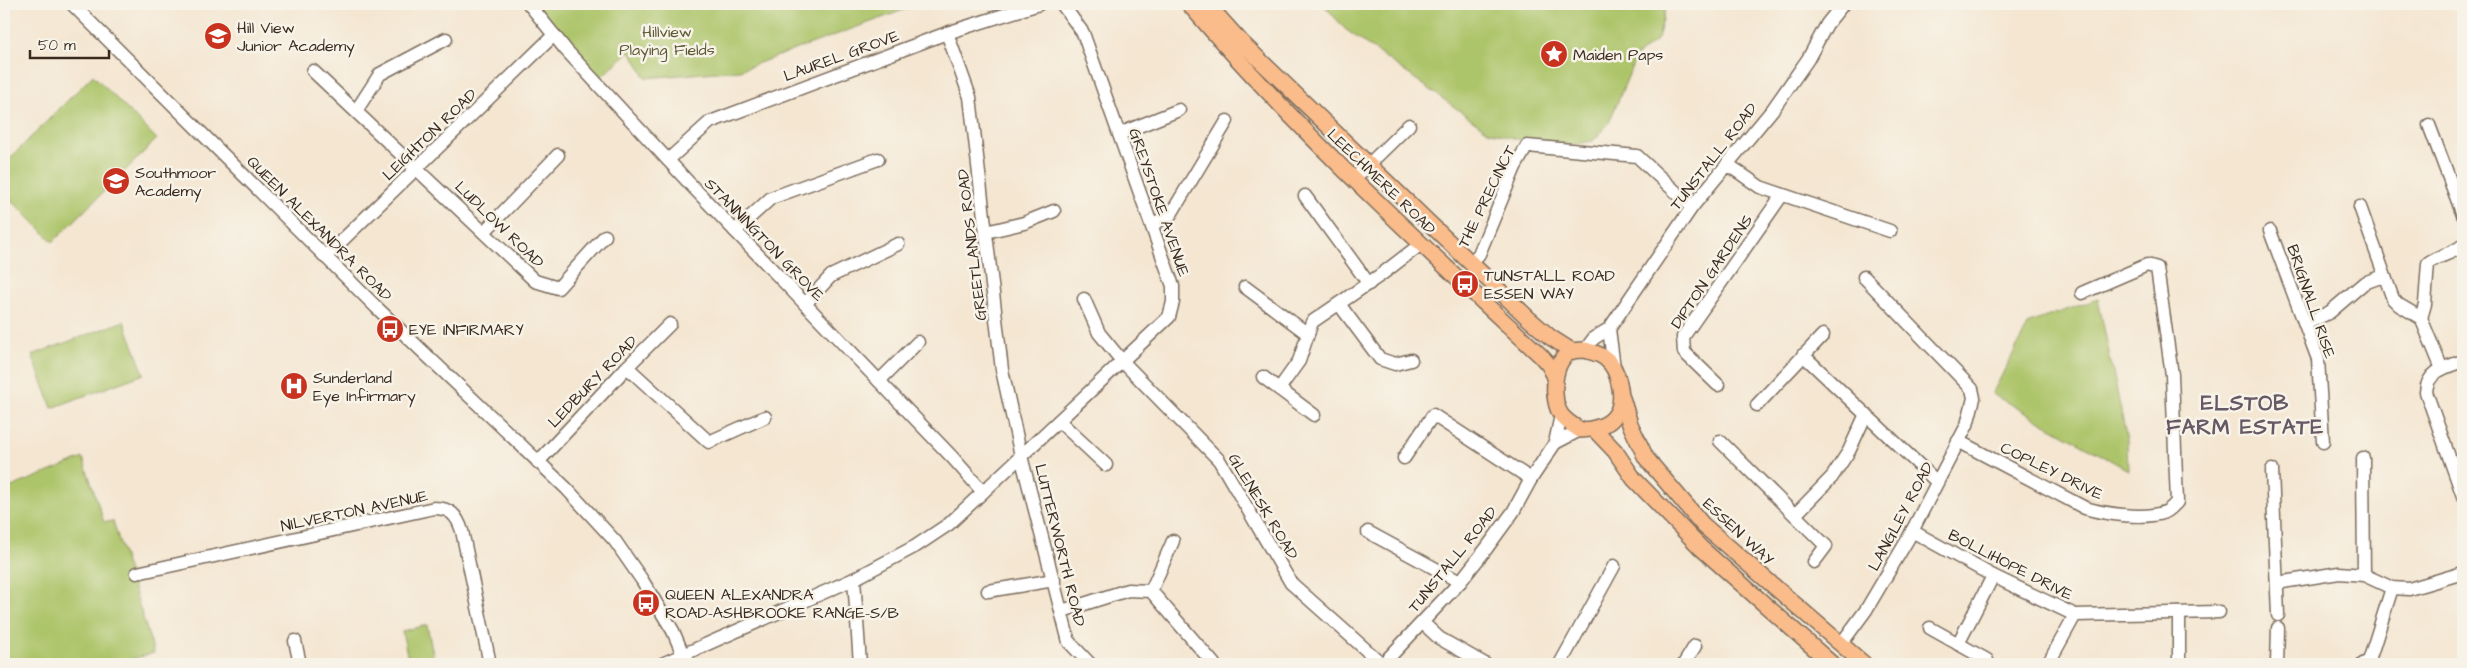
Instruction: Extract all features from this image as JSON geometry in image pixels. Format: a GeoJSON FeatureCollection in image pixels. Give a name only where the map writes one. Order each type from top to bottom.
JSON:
{"type":"FeatureCollection","features":[{"type":"Feature","properties":{"kind":"main road","name":"LEECHMERE ROAD"},"geometry":{"type":"LineString","coordinates":[[1189,4],[1303,130],[1541,356],[1549,365],[1555,378]]}},
{"type":"Feature","properties":{"kind":"main road","name":"LEECHMERE ROAD"},"geometry":{"type":"LineString","coordinates":[[1207,4],[1242,43],[1550,337],[1579,350]]}},
{"type":"Feature","properties":{"kind":"main road"},"geometry":{"type":"LineString","coordinates":[[1421,244],[1435,229]]}},
{"type":"Feature","properties":{"kind":"main road"},"geometry":{"type":"LineString","coordinates":[[1579,350],[1606,358],[1614,368],[1622,398]]}},
{"type":"Feature","properties":{"kind":"main road","name":"TUNSTALL ROAD"},"geometry":{"type":"LineString","coordinates":[[1561,415],[1556,400],[1555,378],[1558,367],[1579,350]]}},
{"type":"Feature","properties":{"kind":"main road","name":"TUNSTALL ROAD"},"geometry":{"type":"LineString","coordinates":[[1588,430],[1606,424],[1619,411],[1622,398]]}},
{"type":"Feature","properties":{"kind":"main road","name":"ESSEN WAY"},"geometry":{"type":"LineString","coordinates":[[1622,398],[1630,424],[1646,458],[1703,525],[1864,664]]}},
{"type":"Feature","properties":{"kind":"main road"},"geometry":{"type":"LineString","coordinates":[[1561,415],[1588,430],[1615,451],[1634,479],[1701,548],[1832,664]]}},
{"type":"Feature","properties":{"kind":"street","name":"QUEEN ALEXANDRA ROAD"},"geometry":{"type":"LineString","coordinates":[[72,4],[157,86],[326,257],[566,488],[615,541],[673,631],[685,660]]}},
{"type":"Feature","properties":{"kind":"street","name":"STANNINGTON GROVE"},"geometry":{"type":"LineString","coordinates":[[529,4],[554,35],[668,160],[983,492]]}},
{"type":"Feature","properties":{"kind":"street","name":"LAUREL GROVE"},"geometry":{"type":"LineString","coordinates":[[668,160],[710,122],[947,33],[1039,4]]}},
{"type":"Feature","properties":{"kind":"street"},"geometry":{"type":"LineString","coordinates":[[1053,4],[1062,4]]}},
{"type":"Feature","properties":{"kind":"street","name":"GREYSTOKE AVENUE"},"geometry":{"type":"LineString","coordinates":[[854,579],[916,546],[949,524],[1169,317],[1173,302],[1173,286],[1083,33],[1062,4]]}},
{"type":"Feature","properties":{"kind":"street","name":"TUNSTALL ROAD"},"geometry":{"type":"LineString","coordinates":[[1579,350],[1609,329],[1692,207],[1773,109],[1808,59],[1827,24],[1843,4]]}},
{"type":"Feature","properties":{"kind":"street","name":"GREETLANDS ROAD"},"geometry":{"type":"LineString","coordinates":[[947,33],[970,97],[1002,370],[1021,456]]}},
{"type":"Feature","properties":{"kind":"street","name":"LEIGHTON ROAD"},"geometry":{"type":"LineString","coordinates":[[326,257],[554,35]]}},
{"type":"Feature","properties":{"kind":"street"},"geometry":{"type":"LineString","coordinates":[[356,111],[380,74],[446,40]]}},
{"type":"Feature","properties":{"kind":"street","name":"LUDLOW ROAD"},"geometry":{"type":"LineString","coordinates":[[313,71],[535,282],[558,288],[605,236]]}},
{"type":"Feature","properties":{"kind":"street"},"geometry":{"type":"LineString","coordinates":[[1119,134],[1179,110]]}},
{"type":"Feature","properties":{"kind":"street"},"geometry":{"type":"LineString","coordinates":[[1152,225],[1172,214],[1227,121]]}},
{"type":"Feature","properties":{"kind":"street"},"geometry":{"type":"LineString","coordinates":[[2429,125],[2463,215]]}},
{"type":"Feature","properties":{"kind":"street"},"geometry":{"type":"LineString","coordinates":[[1354,179],[1409,126]]}},
{"type":"Feature","properties":{"kind":"street","name":"THE PRECINCT"},"geometry":{"type":"LineString","coordinates":[[1471,263],[1479,254],[1515,167],[1528,146],[1637,156],[1692,207]]}},
{"type":"Feature","properties":{"kind":"street"},"geometry":{"type":"LineString","coordinates":[[484,232],[558,155]]}},
{"type":"Feature","properties":{"kind":"street"},"geometry":{"type":"LineString","coordinates":[[735,231],[771,198],[878,159]]}},
{"type":"Feature","properties":{"kind":"street"},"geometry":{"type":"LineString","coordinates":[[1727,164],[1760,187],[1890,231]]}},
{"type":"Feature","properties":{"kind":"street","name":"DIPTON GARDENS"},"geometry":{"type":"LineString","coordinates":[[1718,385],[1684,352],[1683,337],[1782,195]]}},
{"type":"Feature","properties":{"kind":"street"},"geometry":{"type":"LineString","coordinates":[[1306,196],[1369,284]]}},
{"type":"Feature","properties":{"kind":"street"},"geometry":{"type":"LineString","coordinates":[[2360,207],[2383,276],[2393,298],[2399,305],[2421,318],[2442,369]]}},
{"type":"Feature","properties":{"kind":"street"},"geometry":{"type":"LineString","coordinates":[[986,232],[1024,223],[1054,211]]}},
{"type":"Feature","properties":{"kind":"street","name":"BRIGNALL RISE"},"geometry":{"type":"LineString","coordinates":[[2270,232],[2318,358],[2323,442]]}},
{"type":"Feature","properties":{"kind":"street"},"geometry":{"type":"LineString","coordinates":[[805,304],[830,276],[898,244]]}},
{"type":"Feature","properties":{"kind":"street"},"geometry":{"type":"LineString","coordinates":[[1280,389],[1299,360],[1312,322],[1369,284],[1421,244]]}},
{"type":"Feature","properties":{"kind":"street"},"geometry":{"type":"LineString","coordinates":[[2421,318],[2425,304],[2428,263],[2458,250],[2463,245]]}},
{"type":"Feature","properties":{"kind":"street","name":"COPLEY DRIVE"},"geometry":{"type":"LineString","coordinates":[[1958,441],[2085,508],[2103,513],[2127,516],[2165,512],[2177,502],[2172,375],[2157,268],[2147,264],[2082,293]]}},
{"type":"Feature","properties":{"kind":"street"},"geometry":{"type":"LineString","coordinates":[[2305,324],[2330,312],[2364,283],[2383,276]]}},
{"type":"Feature","properties":{"kind":"street","name":"LANGLEY ROAD"},"geometry":{"type":"LineString","coordinates":[[1841,644],[1866,610],[1912,531],[1958,441],[1972,410],[1974,396],[1972,389],[1864,277]]}},
{"type":"Feature","properties":{"kind":"street"},"geometry":{"type":"LineString","coordinates":[[1246,286],[1308,334]]}},
{"type":"Feature","properties":{"kind":"street","name":"GLENESK ROAD"},"geometry":{"type":"LineString","coordinates":[[1084,299],[1099,333],[1122,361],[1220,460],[1292,584],[1382,664]]}},
{"type":"Feature","properties":{"kind":"street"},"geometry":{"type":"LineString","coordinates":[[1339,304],[1380,359],[1395,364],[1411,360]]}},
{"type":"Feature","properties":{"kind":"street","name":"LEDBURY ROAD"},"geometry":{"type":"LineString","coordinates":[[538,462],[670,324]]}},
{"type":"Feature","properties":{"kind":"street"},"geometry":{"type":"LineString","coordinates":[[1609,329],[1614,368]]}},
{"type":"Feature","properties":{"kind":"street"},"geometry":{"type":"LineString","coordinates":[[1758,404],[1823,335]]}},
{"type":"Feature","properties":{"kind":"street"},"geometry":{"type":"LineString","coordinates":[[879,381],[918,342]]}},
{"type":"Feature","properties":{"kind":"street"},"geometry":{"type":"LineString","coordinates":[[1803,355],[1938,482]]}},
{"type":"Feature","properties":{"kind":"street"},"geometry":{"type":"LineString","coordinates":[[2463,361],[2442,369],[2431,376],[2426,392],[2463,496]]}},
{"type":"Feature","properties":{"kind":"street"},"geometry":{"type":"LineString","coordinates":[[627,367],[709,442],[765,417]]}},
{"type":"Feature","properties":{"kind":"street"},"geometry":{"type":"LineString","coordinates":[[1263,377],[1314,415]]}},
{"type":"Feature","properties":{"kind":"street"},"geometry":{"type":"LineString","coordinates":[[1795,515],[1832,477],[1866,414]]}},
{"type":"Feature","properties":{"kind":"street"},"geometry":{"type":"LineString","coordinates":[[1404,458],[1432,415],[1531,479]]}},
{"type":"Feature","properties":{"kind":"street","name":"TUNSTALL ROAD"},"geometry":{"type":"LineString","coordinates":[[1382,664],[1423,624],[1460,582],[1513,512],[1531,479],[1555,443],[1561,415]]}},
{"type":"Feature","properties":{"kind":"street"},"geometry":{"type":"LineString","coordinates":[[1059,420],[1106,465]]}},
{"type":"Feature","properties":{"kind":"street","name":"TUNSTALL ROAD"},"geometry":{"type":"LineString","coordinates":[[1555,443],[1588,430]]}},
{"type":"Feature","properties":{"kind":"street"},"geometry":{"type":"LineString","coordinates":[[1720,441],[1826,546],[1814,562]]}},
{"type":"Feature","properties":{"kind":"street","name":"LUTTERWORTH ROAD"},"geometry":{"type":"LineString","coordinates":[[1021,456],[1069,642],[1090,664]]}},
{"type":"Feature","properties":{"kind":"street"},"geometry":{"type":"LineString","coordinates":[[2363,458],[2364,575]]}},
{"type":"Feature","properties":{"kind":"street"},"geometry":{"type":"LineString","coordinates":[[2272,470],[2277,583],[2277,664]]}},
{"type":"Feature","properties":{"kind":"street","name":"NILVERTON AVENUE"},"geometry":{"type":"LineString","coordinates":[[137,573],[434,508],[444,508],[451,511],[459,520],[490,664]]}},
{"type":"Feature","properties":{"kind":"street","name":"BOLLIHOPE DRIVE"},"geometry":{"type":"LineString","coordinates":[[1912,531],[1993,576],[2075,615],[2219,612]]}},
{"type":"Feature","properties":{"kind":"street"},"geometry":{"type":"LineString","coordinates":[[1368,532],[1460,582]]}},
{"type":"Feature","properties":{"kind":"street"},"geometry":{"type":"LineString","coordinates":[[1151,591],[1173,541]]}},
{"type":"Feature","properties":{"kind":"street"},"geometry":{"type":"LineString","coordinates":[[1560,664],[1614,566]]}},
{"type":"Feature","properties":{"kind":"street"},"geometry":{"type":"LineString","coordinates":[[2277,583],[2338,573],[2364,575],[2392,588],[2409,589],[2463,573]]}},
{"type":"Feature","properties":{"kind":"street"},"geometry":{"type":"LineString","coordinates":[[1958,644],[1993,576]]}},
{"type":"Feature","properties":{"kind":"street"},"geometry":{"type":"LineString","coordinates":[[662,664],[685,660],[854,579],[860,664]]}},
{"type":"Feature","properties":{"kind":"street"},"geometry":{"type":"LineString","coordinates":[[988,591],[1054,580]]}},
{"type":"Feature","properties":{"kind":"street"},"geometry":{"type":"LineString","coordinates":[[2363,664],[2369,661],[2392,588]]}},
{"type":"Feature","properties":{"kind":"street"},"geometry":{"type":"LineString","coordinates":[[1062,611],[1128,590],[1151,591],[1214,664]]}},
{"type":"Feature","properties":{"kind":"street"},"geometry":{"type":"LineString","coordinates":[[2179,613],[2179,664]]}},
{"type":"Feature","properties":{"kind":"street"},"geometry":{"type":"LineString","coordinates":[[2048,664],[2075,615]]}},
{"type":"Feature","properties":{"kind":"street"},"geometry":{"type":"LineString","coordinates":[[1423,624],[1439,638],[1485,664]]}},
{"type":"Feature","properties":{"kind":"street"},"geometry":{"type":"LineString","coordinates":[[1930,628],[1987,660]]}},
{"type":"Feature","properties":{"kind":"street"},"geometry":{"type":"LineString","coordinates":[[295,641],[300,664]]}},
{"type":"Feature","properties":{"kind":"street"},"geometry":{"type":"LineString","coordinates":[[1684,664],[1695,646]]}},
{"type":"Feature","properties":{"kind":"green space","name":"Hillview Playing Fields"},"geometry":{"type":"Polygon","coordinates":[[[529,4],[920,4],[740,70],[646,78],[630,51],[595,82],[529,4]]]}},
{"type":"Feature","properties":{"kind":"green space"},"geometry":{"type":"Polygon","coordinates":[[[1323,4],[1667,4],[1658,39],[1636,57],[1609,123],[1593,141],[1572,145],[1528,142],[1488,131],[1345,29],[1323,4]]]}},
{"type":"Feature","properties":{"kind":"green space"},"geometry":{"type":"Polygon","coordinates":[[[93,75],[157,139],[53,242],[4,193],[4,164],[93,75]]]}},
{"type":"Feature","properties":{"kind":"green space"},"geometry":{"type":"Polygon","coordinates":[[[2098,299],[2127,440],[2128,470],[1992,394],[2029,323],[2098,299]]]}},
{"type":"Feature","properties":{"kind":"green space"},"geometry":{"type":"Polygon","coordinates":[[[124,321],[144,374],[52,408],[32,355],[124,321]]]}},
{"type":"Feature","properties":{"kind":"green space"},"geometry":{"type":"Polygon","coordinates":[[[83,458],[104,522],[113,521],[154,653],[116,664],[4,664],[4,490],[83,458]]]}},
{"type":"Feature","properties":{"kind":"green space"},"geometry":{"type":"Polygon","coordinates":[[[427,625],[435,664],[409,664],[402,631],[427,625]]]}},
{"type":"Feature","properties":{"kind":"place","name":"Hill View Junior Academy"},"geometry":{"type":"Point","coordinates":[218,36]}},
{"type":"Feature","properties":{"kind":"place","name":"Maiden Paps"},"geometry":{"type":"Point","coordinates":[1554,54]}},
{"type":"Feature","properties":{"kind":"place","name":"Southmoor Academy"},"geometry":{"type":"Point","coordinates":[116,181]}},
{"type":"Feature","properties":{"kind":"place","name":"TUNSTALL ROAD ESSEN WAY"},"geometry":{"type":"Point","coordinates":[1465,284]}},
{"type":"Feature","properties":{"kind":"place","name":"EYE INFIRMARY"},"geometry":{"type":"Point","coordinates":[390,329]}},
{"type":"Feature","properties":{"kind":"place","name":"Sunderland Eye Infirmary"},"geometry":{"type":"Point","coordinates":[294,386]}},
{"type":"Feature","properties":{"kind":"place","name":"QUEEN ALEXANDRA ROAD-ASHBROOKE RANGE-S/B"},"geometry":{"type":"Point","coordinates":[646,603]}},
{"type":"Feature","properties":{"kind":"district","name":"ELSTOB FARM ESTATE"},"geometry":{"type":"Point","coordinates":[2245,415]}}]}
